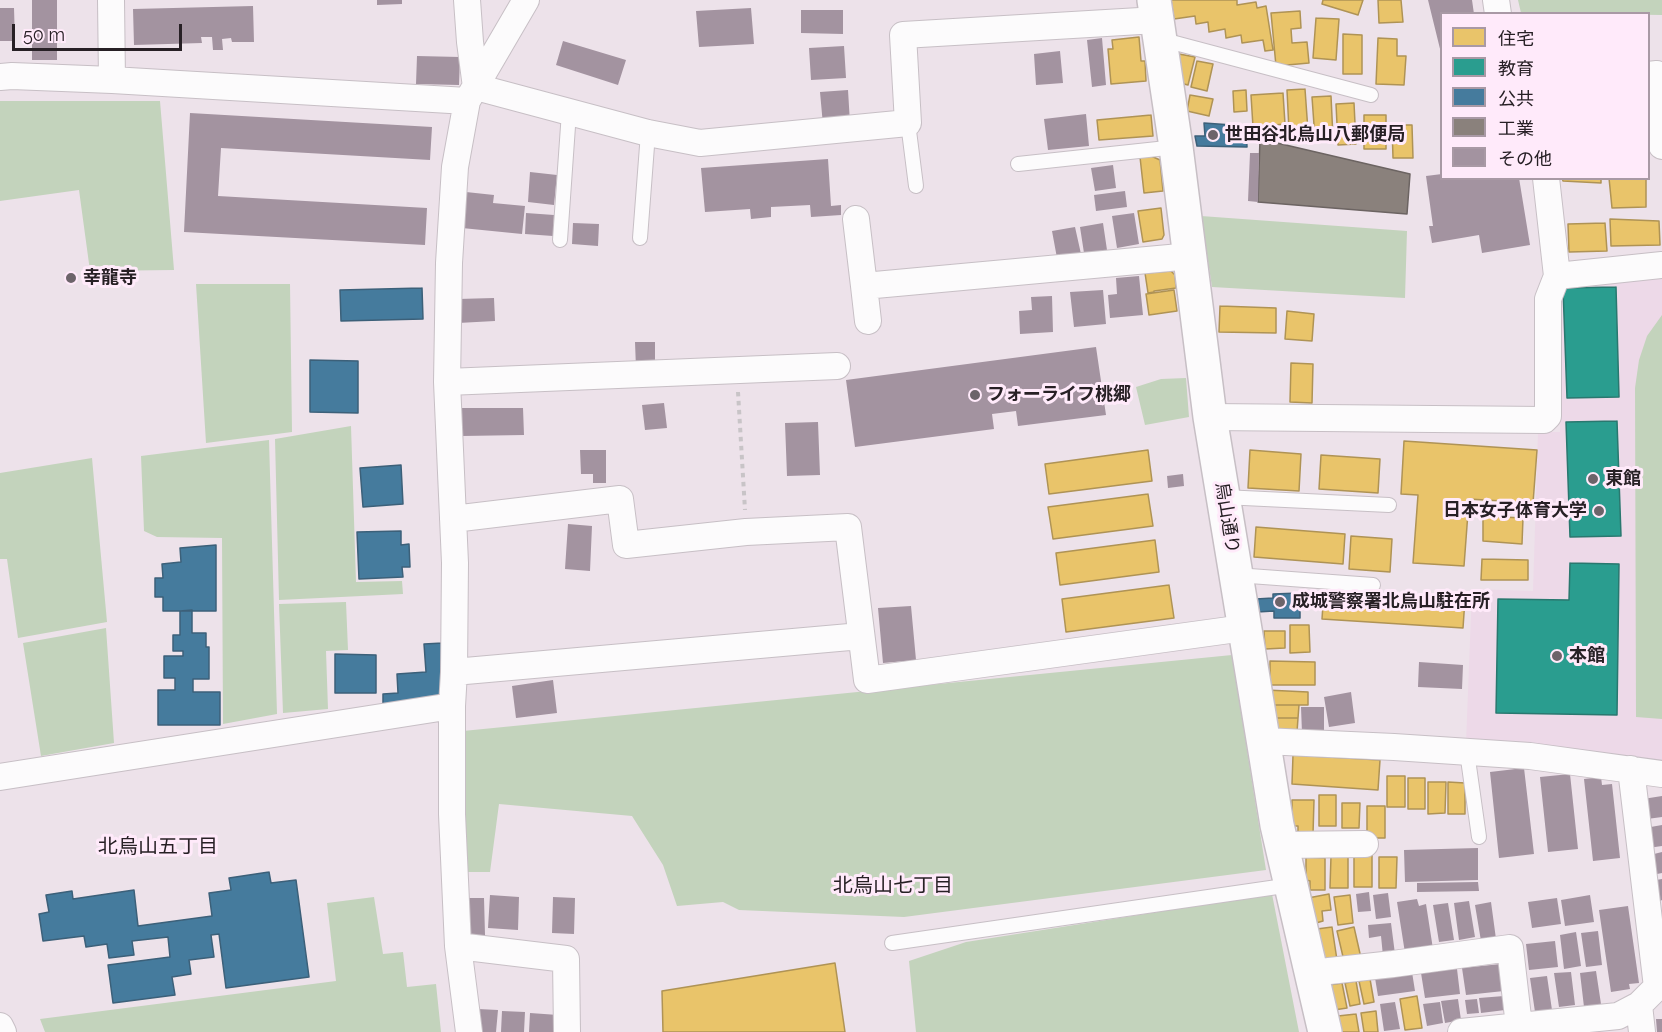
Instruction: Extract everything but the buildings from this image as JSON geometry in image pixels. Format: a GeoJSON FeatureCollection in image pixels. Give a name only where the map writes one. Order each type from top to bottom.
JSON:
{"type":"FeatureCollection","features":[{"type":"Feature","properties":{"kind":"street"},"geometry":{"type":"LineString","coordinates":[[111,0],[112,80]]}},
{"type":"Feature","properties":{"kind":"street"},"geometry":{"type":"LineString","coordinates":[[468,0],[472,94],[455,167],[449,263],[447,382],[455,563],[452,814],[458,946],[469,1032]]}},
{"type":"Feature","properties":{"kind":"street"},"geometry":{"type":"LineString","coordinates":[[472,94],[526,0]]}},
{"type":"Feature","properties":{"kind":"street"},"geometry":{"type":"LineString","coordinates":[[0,77],[472,94],[569,112],[648,133],[700,142],[908,123],[903,35],[1157,20]]}},
{"type":"Feature","properties":{"kind":"street","name":"烏山通り"},"geometry":{"type":"LineString","coordinates":[[1157,20],[1191,256],[1210,417],[1244,628],[1282,845],[1325,1032]]}},
{"type":"Feature","properties":{"kind":"street"},"geometry":{"type":"LineString","coordinates":[[1650,75],[1657,74],[1662,146]]}},
{"type":"Feature","properties":{"kind":"street"},"geometry":{"type":"LineString","coordinates":[[1210,417],[1544,420],[1548,417],[1548,300],[1557,276],[1545,180]]}},
{"type":"Feature","properties":{"kind":"street"},"geometry":{"type":"LineString","coordinates":[[856,219],[868,321]]}},
{"type":"Feature","properties":{"kind":"street"},"geometry":{"type":"LineString","coordinates":[[864,286],[1191,256]]}},
{"type":"Feature","properties":{"kind":"street"},"geometry":{"type":"LineString","coordinates":[[1557,276],[1662,265]]}},
{"type":"Feature","properties":{"kind":"street"},"geometry":{"type":"LineString","coordinates":[[447,382],[837,366]]}},
{"type":"Feature","properties":{"kind":"street"},"geometry":{"type":"LineString","coordinates":[[453,519],[620,500],[626,545],[746,532],[848,527],[867,680],[1244,628]]}},
{"type":"Feature","properties":{"kind":"street"},"geometry":{"type":"LineString","coordinates":[[454,672],[861,636]]}},
{"type":"Feature","properties":{"kind":"street"},"geometry":{"type":"LineString","coordinates":[[0,777],[452,706]]}},
{"type":"Feature","properties":{"kind":"street"},"geometry":{"type":"LineString","coordinates":[[1263,741],[1530,756],[1662,774]]}},
{"type":"Feature","properties":{"kind":"street"},"geometry":{"type":"LineString","coordinates":[[1461,1032],[1618,1016],[1639,1005],[1659,987],[1631,769]]}},
{"type":"Feature","properties":{"kind":"street"},"geometry":{"type":"LineString","coordinates":[[1282,845],[1365,844]]}},
{"type":"Feature","properties":{"kind":"street"},"geometry":{"type":"LineString","coordinates":[[458,946],[566,959],[567,1032]]}},
{"type":"Feature","properties":{"kind":"street"},"geometry":{"type":"LineString","coordinates":[[1311,973],[1510,948],[1519,1026]]}},
{"type":"Feature","properties":{"kind":"street"},"geometry":{"type":"LineString","coordinates":[[1639,1005],[1642,1032]]}},
{"type":"Feature","properties":{"kind":"street"},"geometry":{"type":"LineString","coordinates":[[0,1026],[3,1032]]}},
{"type":"Feature","properties":{"kind":"lane"},"geometry":{"type":"LineString","coordinates":[[1157,20],[1371,95]]}},
{"type":"Feature","properties":{"kind":"lane"},"geometry":{"type":"LineString","coordinates":[[560,240],[569,112]]}},
{"type":"Feature","properties":{"kind":"lane"},"geometry":{"type":"LineString","coordinates":[[908,123],[916,186]]}},
{"type":"Feature","properties":{"kind":"lane"},"geometry":{"type":"LineString","coordinates":[[640,238],[648,133]]}},
{"type":"Feature","properties":{"kind":"lane"},"geometry":{"type":"LineString","coordinates":[[1018,164],[1176,147]]}},
{"type":"Feature","properties":{"kind":"lane"},"geometry":{"type":"LineString","coordinates":[[1223,497],[1389,505]]}},
{"type":"Feature","properties":{"kind":"lane"},"geometry":{"type":"LineString","coordinates":[[1236,575],[1373,585]]}},
{"type":"Feature","properties":{"kind":"lane"},"geometry":{"type":"LineString","coordinates":[[1467,752],[1479,837]]}},
{"type":"Feature","properties":{"kind":"lane"},"geometry":{"type":"LineString","coordinates":[[892,943],[1291,885]]}},
{"type":"Feature","properties":{"kind":"path"},"geometry":{"type":"LineString","coordinates":[[737,370],[746,532]]}},
{"type":"Feature","properties":{"kind":"shaded area","name":"日本女子体育大学"},"geometry":{"type":"Polygon","coordinates":[[[1662,275],[1662,768],[1466,743],[1472,589],[1533,591],[1538,432],[1560,432],[1560,298],[1572,282],[1662,275]]]}},
{"type":"Feature","properties":{"kind":"green space"},"geometry":{"type":"Polygon","coordinates":[[[1518,0],[1662,0],[1662,15],[1650,15],[1650,12],[1521,12],[1518,0]]]}},
{"type":"Feature","properties":{"kind":"green space"},"geometry":{"type":"Polygon","coordinates":[[[0,101],[160,101],[174,270],[90,271],[79,190],[0,201],[0,101]]]}},
{"type":"Feature","properties":{"kind":"green space"},"geometry":{"type":"Polygon","coordinates":[[[1201,216],[1407,231],[1405,298],[1212,287],[1201,216]]]}},
{"type":"Feature","properties":{"kind":"green space"},"geometry":{"type":"Polygon","coordinates":[[[196,284],[290,284],[292,432],[206,443],[196,284]]]}},
{"type":"Feature","properties":{"kind":"green space"},"geometry":{"type":"Polygon","coordinates":[[[1662,315],[1662,719],[1636,717],[1635,388],[1639,360],[1647,336],[1662,315]]]}},
{"type":"Feature","properties":{"kind":"green space"},"geometry":{"type":"Polygon","coordinates":[[[1186,378],[1189,417],[1145,425],[1136,387],[1161,379],[1186,378]]]}},
{"type":"Feature","properties":{"kind":"green space"},"geometry":{"type":"Polygon","coordinates":[[[351,426],[356,582],[402,581],[403,594],[279,600],[275,439],[351,426]]]}},
{"type":"Feature","properties":{"kind":"green space"},"geometry":{"type":"Polygon","coordinates":[[[269,440],[277,714],[223,724],[222,538],[157,537],[144,531],[141,456],[269,440]]]}},
{"type":"Feature","properties":{"kind":"green space"},"geometry":{"type":"Polygon","coordinates":[[[92,458],[107,622],[18,638],[7,559],[0,559],[0,473],[92,458]]]}},
{"type":"Feature","properties":{"kind":"green space"},"geometry":{"type":"Polygon","coordinates":[[[346,602],[348,650],[326,651],[328,709],[283,713],[279,604],[346,602]]]}},
{"type":"Feature","properties":{"kind":"green space"},"geometry":{"type":"Polygon","coordinates":[[[106,628],[114,743],[41,756],[23,643],[106,628]]]}},
{"type":"Feature","properties":{"kind":"green space"},"geometry":{"type":"Polygon","coordinates":[[[1232,655],[1266,870],[904,917],[739,910],[723,902],[677,906],[663,865],[632,816],[499,804],[490,872],[466,872],[463,731],[1232,655]]]}},
{"type":"Feature","properties":{"kind":"green space"},"geometry":{"type":"Polygon","coordinates":[[[1272,894],[1299,1032],[916,1032],[909,961],[966,942],[1272,894]]]}},
{"type":"Feature","properties":{"kind":"green space"},"geometry":{"type":"Polygon","coordinates":[[[374,897],[383,954],[403,952],[407,987],[436,984],[441,1032],[45,1032],[40,1019],[336,981],[327,903],[374,897]]]}},
{"type":"Feature","properties":{"kind":"place","name":"世田谷北烏山八郵便局"},"geometry":{"type":"Point","coordinates":[1213,135]}},
{"type":"Feature","properties":{"kind":"place","name":"幸龍寺"},"geometry":{"type":"Point","coordinates":[71,278]}},
{"type":"Feature","properties":{"kind":"place","name":"フォーライフ桃郷"},"geometry":{"type":"Point","coordinates":[975,395]}},
{"type":"Feature","properties":{"kind":"place","name":"東館"},"geometry":{"type":"Point","coordinates":[1593,479]}},
{"type":"Feature","properties":{"kind":"place","name":"日本女子体育大学"},"geometry":{"type":"Point","coordinates":[1599,511]}},
{"type":"Feature","properties":{"kind":"place","name":"成城警察署北烏山駐在所"},"geometry":{"type":"Point","coordinates":[1280,602]}},
{"type":"Feature","properties":{"kind":"place","name":"本館"},"geometry":{"type":"Point","coordinates":[1557,656]}},
{"type":"Feature","properties":{"kind":"district","name":"北烏山五丁目"},"geometry":{"type":"Point","coordinates":[158,847]}},
{"type":"Feature","properties":{"kind":"district","name":"北烏山七丁目"},"geometry":{"type":"Point","coordinates":[893,886]}}]}
